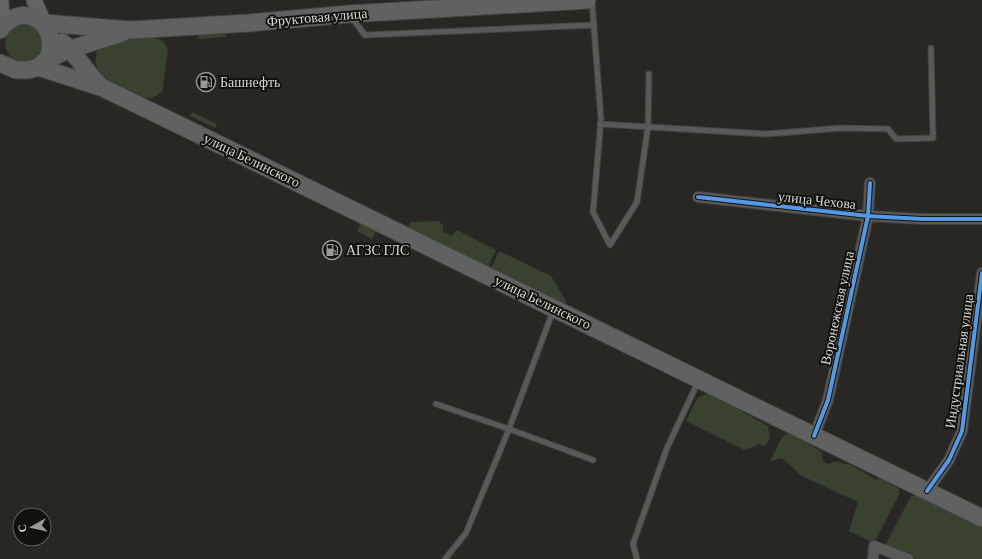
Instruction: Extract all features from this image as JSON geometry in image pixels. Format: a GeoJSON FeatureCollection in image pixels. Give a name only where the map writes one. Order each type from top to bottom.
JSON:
{"type":"FeatureCollection","features":[{"type":"Feature","properties":{"kind":"main road"},"geometry":{"type":"LineString","coordinates":[[1,0],[1,28]]}},
{"type":"Feature","properties":{"kind":"main road"},"geometry":{"type":"LineString","coordinates":[[34,0],[56,36]]}},
{"type":"Feature","properties":{"kind":"main road","name":"Фруктовая улица"},"geometry":{"type":"LineString","coordinates":[[130,30],[166,26],[249,23],[348,14],[382,9],[587,0]]}},
{"type":"Feature","properties":{"kind":"main road"},"geometry":{"type":"LineString","coordinates":[[1,28],[12,18],[23,16],[34,18],[56,36],[100,40],[130,30]]}},
{"type":"Feature","properties":{"kind":"main road"},"geometry":{"type":"LineString","coordinates":[[56,36],[130,30]]}},
{"type":"Feature","properties":{"kind":"main road"},"geometry":{"type":"LineString","coordinates":[[2,61],[22,71],[43,63],[56,36]]}},
{"type":"Feature","properties":{"kind":"main road"},"geometry":{"type":"LineString","coordinates":[[43,63],[56,36]]}},
{"type":"Feature","properties":{"kind":"main road","name":"улица Белинского"},"geometry":{"type":"LineString","coordinates":[[56,36],[98,84]]}},
{"type":"Feature","properties":{"kind":"main road"},"geometry":{"type":"LineString","coordinates":[[98,84],[88,67],[88,60],[92,48],[100,40]]}},
{"type":"Feature","properties":{"kind":"main road","name":"улица Белинского"},"geometry":{"type":"LineString","coordinates":[[43,63],[98,84],[982,518]]}},
{"type":"Feature","properties":{"kind":"street","name":"Воронежская улица"},"geometry":{"type":"LineString","coordinates":[[814,436],[828,400],[868,216],[870,183]]}},
{"type":"Feature","properties":{"kind":"street","name":"улица Чехова"},"geometry":{"type":"LineString","coordinates":[[698,197],[868,216],[922,219],[982,219]]}},
{"type":"Feature","properties":{"kind":"street","name":"Индустриальная улица"},"geometry":{"type":"LineString","coordinates":[[927,491],[949,460],[962,432],[982,273]]}},
{"type":"Feature","properties":{"kind":"street"},"geometry":{"type":"LineString","coordinates":[[873,559],[874,546],[908,559]]}},
{"type":"Feature","properties":{"kind":"lane"},"geometry":{"type":"LineString","coordinates":[[592,0],[600,124],[593,212],[610,245],[637,202],[648,127],[649,74]]}},
{"type":"Feature","properties":{"kind":"lane"},"geometry":{"type":"LineString","coordinates":[[348,14],[365,35],[594,25]]}},
{"type":"Feature","properties":{"kind":"lane"},"geometry":{"type":"LineString","coordinates":[[600,124],[766,134],[842,128],[888,129],[896,139],[933,138],[931,48]]}},
{"type":"Feature","properties":{"kind":"lane"},"geometry":{"type":"LineString","coordinates":[[444,559],[466,533],[508,429],[554,308]]}},
{"type":"Feature","properties":{"kind":"lane"},"geometry":{"type":"LineString","coordinates":[[636,559],[633,544],[667,448],[700,379]]}},
{"type":"Feature","properties":{"kind":"lane"},"geometry":{"type":"LineString","coordinates":[[436,404],[593,460]]}},
{"type":"Feature","properties":{"kind":"green space"},"geometry":{"type":"Polygon","coordinates":[[[24,24],[34,27],[40,33],[43,43],[40,53],[34,59],[24,62],[14,59],[8,53],[5,43],[8,33],[14,27],[24,24]]]}},
{"type":"Feature","properties":{"kind":"green space"},"geometry":{"type":"Polygon","coordinates":[[[226,33],[226,37],[198,39],[198,35],[226,33]]]}},
{"type":"Feature","properties":{"kind":"green space"},"geometry":{"type":"Polygon","coordinates":[[[150,36],[163,41],[168,50],[162,92],[154,97],[144,98],[109,81],[102,75],[95,62],[97,53],[102,44],[122,39],[150,36]]]}},
{"type":"Feature","properties":{"kind":"green space"},"geometry":{"type":"Polygon","coordinates":[[[192,112],[217,124],[215,128],[190,116],[192,112]]]}},
{"type":"Feature","properties":{"kind":"green space"},"geometry":{"type":"Polygon","coordinates":[[[362,221],[377,229],[372,239],[357,231],[362,221]]]}},
{"type":"Feature","properties":{"kind":"green space"},"geometry":{"type":"Polygon","coordinates":[[[438,221],[443,225],[443,232],[452,236],[457,230],[496,250],[487,268],[409,229],[410,222],[438,221]]]}},
{"type":"Feature","properties":{"kind":"green space"},"geometry":{"type":"Polygon","coordinates":[[[499,251],[551,276],[566,301],[565,304],[491,269],[499,251]]]}},
{"type":"Feature","properties":{"kind":"green space"},"geometry":{"type":"Polygon","coordinates":[[[709,393],[768,426],[770,438],[765,446],[760,444],[745,450],[686,421],[698,397],[709,393]]]}},
{"type":"Feature","properties":{"kind":"green space"},"geometry":{"type":"Polygon","coordinates":[[[786,434],[795,435],[822,452],[823,462],[830,464],[834,461],[853,466],[877,480],[880,477],[899,489],[899,495],[874,543],[849,531],[858,502],[802,476],[782,458],[770,461],[780,441],[786,434]]]}},
{"type":"Feature","properties":{"kind":"green space"},"geometry":{"type":"Polygon","coordinates":[[[911,496],[920,496],[982,527],[982,559],[916,559],[884,547],[911,496]]]}},
{"type":"Feature","properties":{"kind":"cycle path"},"geometry":{"type":"LineString","coordinates":[[814,436],[828,400],[868,216],[870,183]]}},
{"type":"Feature","properties":{"kind":"cycle path"},"geometry":{"type":"LineString","coordinates":[[698,197],[868,216],[922,219],[982,219]]}},
{"type":"Feature","properties":{"kind":"cycle path"},"geometry":{"type":"LineString","coordinates":[[927,491],[949,460],[962,431],[982,273]]}},
{"type":"Feature","properties":{"kind":"place","name":"Башнефть"},"geometry":{"type":"Point","coordinates":[206,82]}},
{"type":"Feature","properties":{"kind":"place","name":"АГЗС ГЛС"},"geometry":{"type":"Point","coordinates":[332,250]}}]}
